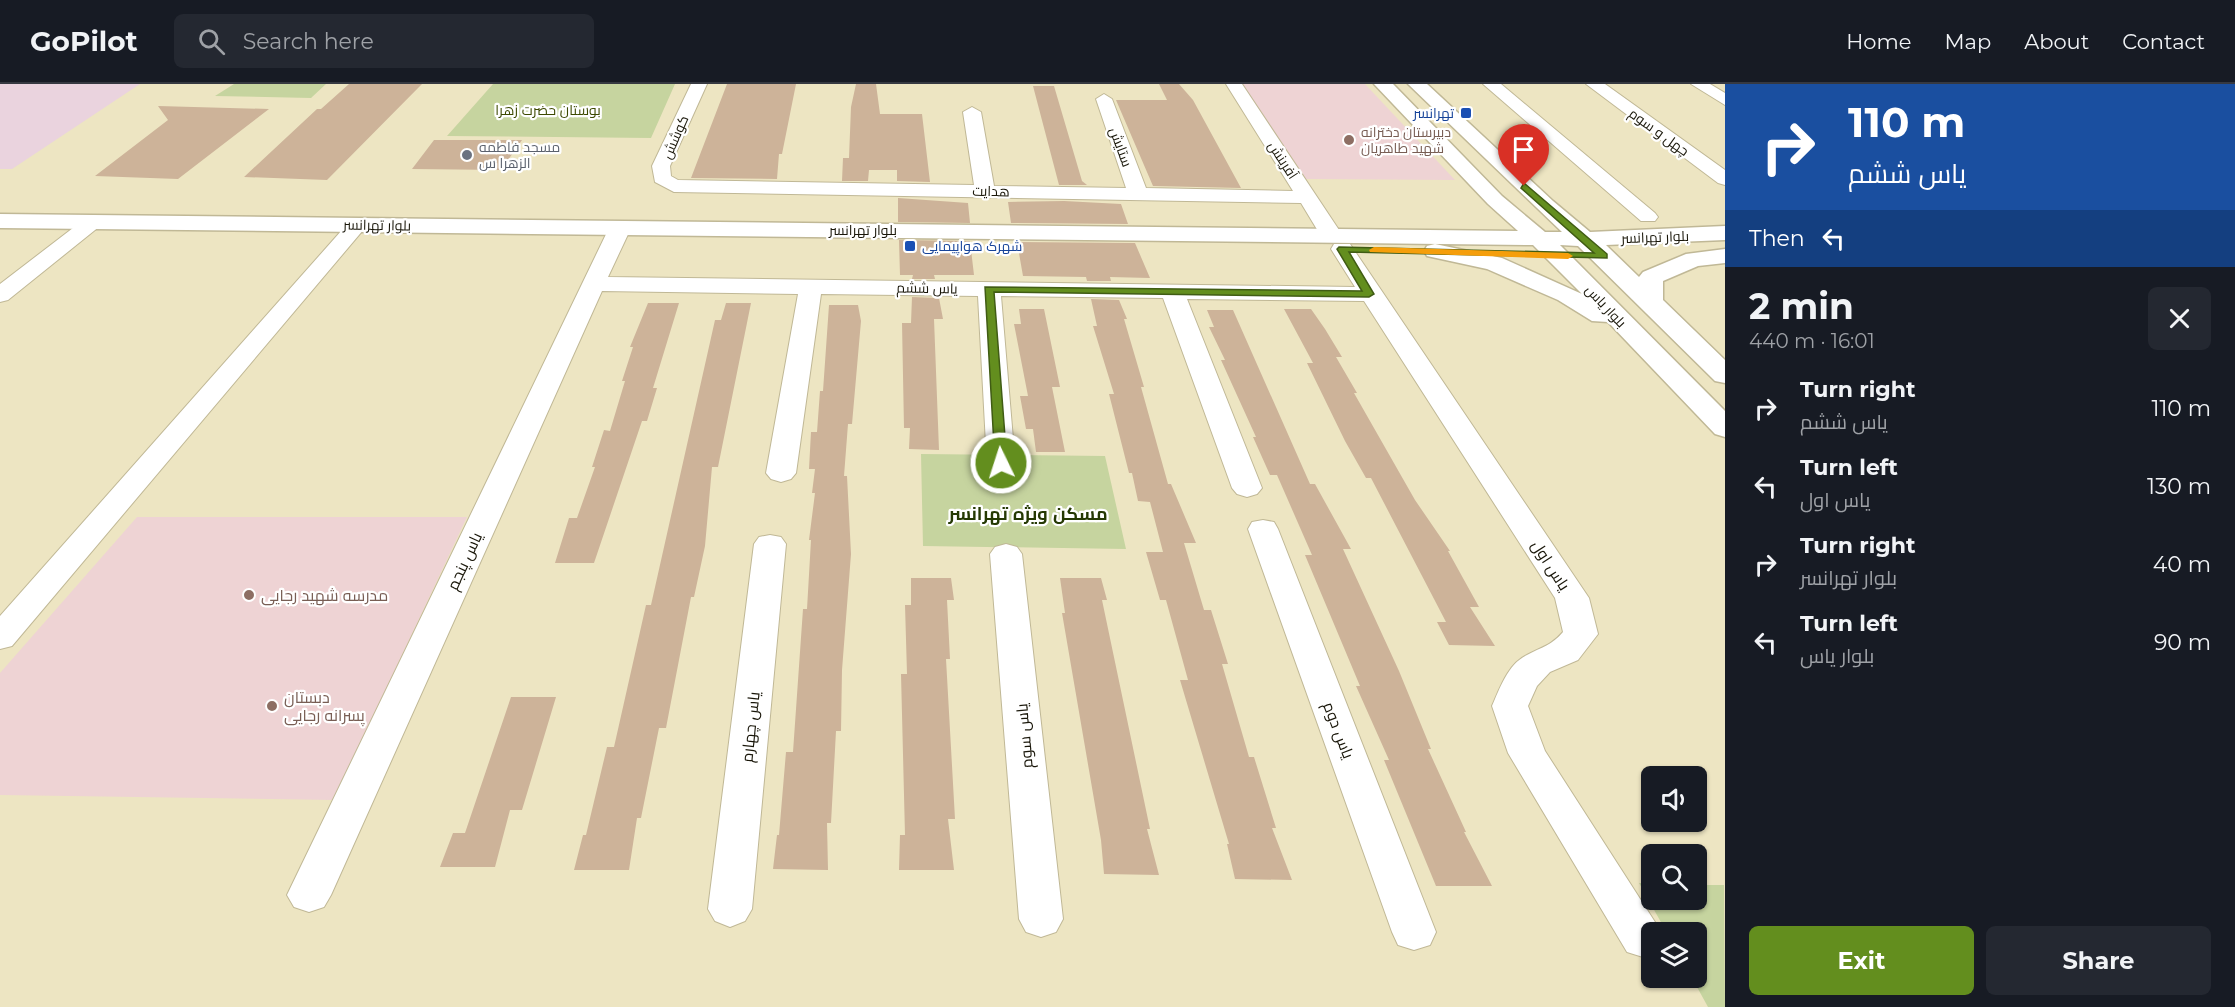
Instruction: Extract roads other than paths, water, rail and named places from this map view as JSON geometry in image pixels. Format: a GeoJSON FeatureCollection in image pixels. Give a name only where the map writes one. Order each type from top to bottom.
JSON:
{"type":"FeatureCollection","features":[{"type":"Feature","properties":{"kind":"main road","name":"بلوار یاس"},"geometry":{"type":"LineString","coordinates":[[1383,84],[1495,200],[1559,256],[1725,428]]}},
{"type":"Feature","properties":{"kind":"main road"},"geometry":{"type":"LineString","coordinates":[[1417,84],[1580,238],[1604,256],[1725,375]]}},
{"type":"Feature","properties":{"kind":"main road"},"geometry":{"type":"LineString","coordinates":[[1460,237],[1501,221],[1505,216],[1495,200]]}},
{"type":"Feature","properties":{"kind":"main road"},"geometry":{"type":"LineString","coordinates":[[1552,212],[1617,232],[1665,237]]}},
{"type":"Feature","properties":{"kind":"main road","name":"بلوار تهرانسر"},"geometry":{"type":"LineString","coordinates":[[0,221],[85,229]]}},
{"type":"Feature","properties":{"kind":"main road","name":"بلوار تهرانسر"},"geometry":{"type":"LineString","coordinates":[[0,234],[85,229],[1337,242],[1460,237],[1665,237],[1725,233]]}},
{"type":"Feature","properties":{"kind":"main road"},"geometry":{"type":"LineString","coordinates":[[1665,237],[1643,242],[1644,246],[1666,255],[1710,257]]}},
{"type":"Feature","properties":{"kind":"main road","name":"بلوار تهرانسر"},"geometry":{"type":"LineString","coordinates":[[1337,242],[1433,251],[1559,256],[1710,257]]}},
{"type":"Feature","properties":{"kind":"main road"},"geometry":{"type":"LineString","coordinates":[[1433,251],[1494,263],[1527,277],[1567,296],[1636,338]]}},
{"type":"Feature","properties":{"kind":"main road"},"geometry":{"type":"LineString","coordinates":[[1651,303],[1651,278],[1710,257]]}},
{"type":"Feature","properties":{"kind":"street","name":"کوشش"},"geometry":{"type":"LineString","coordinates":[[674,186],[662,178],[662,166],[699,84]]}},
{"type":"Feature","properties":{"kind":"street","name":"آفرینش"},"geometry":{"type":"LineString","coordinates":[[1234,84],[1337,242]]}},
{"type":"Feature","properties":{"kind":"street"},"geometry":{"type":"LineString","coordinates":[[1491,84],[1648,217]]}},
{"type":"Feature","properties":{"kind":"street","name":"چهل و سوم"},"geometry":{"type":"LineString","coordinates":[[1594,84],[1725,179]]}},
{"type":"Feature","properties":{"kind":"street"},"geometry":{"type":"LineString","coordinates":[[1699,84],[1725,100]]}},
{"type":"Feature","properties":{"kind":"street","name":"ستایش"},"geometry":{"type":"LineString","coordinates":[[1101,91],[1138,194]]}},
{"type":"Feature","properties":{"kind":"street"},"geometry":{"type":"LineString","coordinates":[[972,112],[985,191]]}},
{"type":"Feature","properties":{"kind":"street","name":"هدایت"},"geometry":{"type":"LineString","coordinates":[[674,186],[1307,197]]}},
{"type":"Feature","properties":{"kind":"street"},"geometry":{"type":"LineString","coordinates":[[0,295],[85,229]]}},
{"type":"Feature","properties":{"kind":"street"},"geometry":{"type":"LineString","coordinates":[[0,638],[351,232]]}},
{"type":"Feature","properties":{"kind":"street","name":"یاس پنجم"},"geometry":{"type":"LineString","coordinates":[[309,895],[617,234]]}},
{"type":"Feature","properties":{"kind":"street","name":"یاس اول"},"geometry":{"type":"LineString","coordinates":[[1337,242],[1369,294],[1572,598],[1581,634],[1566,652],[1538,664],[1521,681],[1510,706],[1527,753],[1641,936]]}},
{"type":"Feature","properties":{"kind":"street","name":"یاس ششم"},"geometry":{"type":"LineString","coordinates":[[592,284],[1369,294]]}},
{"type":"Feature","properties":{"kind":"street"},"geometry":{"type":"LineString","coordinates":[[781,473],[811,286]]}},
{"type":"Feature","properties":{"kind":"street"},"geometry":{"type":"LineString","coordinates":[[989,289],[1001,463]]}},
{"type":"Feature","properties":{"kind":"street"},"geometry":{"type":"LineString","coordinates":[[1172,291],[1247,488]]}},
{"type":"Feature","properties":{"kind":"street","name":"یاس دوم"},"geometry":{"type":"LineString","coordinates":[[1263,529],[1414,932]]}},
{"type":"Feature","properties":{"kind":"street","name":"یاس چهارم"},"geometry":{"type":"LineString","coordinates":[[729,909],[770,544]]}},
{"type":"Feature","properties":{"kind":"street","name":"یاس سوم"},"geometry":{"type":"LineString","coordinates":[[1006,554],[1041,919]]}},
{"type":"Feature","properties":{"kind":"place","name":"تهرانسر"},"geometry":{"type":"Point","coordinates":[1466,113]}},
{"type":"Feature","properties":{"kind":"place","name":"دبیرستان دخترانه شهید طاهریان"},"geometry":{"type":"Point","coordinates":[1349,140]}},
{"type":"Feature","properties":{"kind":"place","name":"مسجد فاطمه الزهرا س"},"geometry":{"type":"Point","coordinates":[467,155]}},
{"type":"Feature","properties":{"kind":"place","name":"شهرک هواپیمایی"},"geometry":{"type":"Point","coordinates":[910,246]}},
{"type":"Feature","properties":{"kind":"place","name":"مدرسه شهید رجایی"},"geometry":{"type":"Point","coordinates":[249,595]}},
{"type":"Feature","properties":{"kind":"place","name":"دبستان پسرانه رجایی"},"geometry":{"type":"Point","coordinates":[272,706]}},
{"type":"Feature","properties":{"kind":"district","name":"مسکن ویژه تهرانسر"},"geometry":{"type":"Point","coordinates":[1028,514]}},
{"type":"Feature","properties":{"kind":"park label","name":"بوستان حضرت زهرا"},"geometry":{"type":"Point","coordinates":[548,110]}}]}
